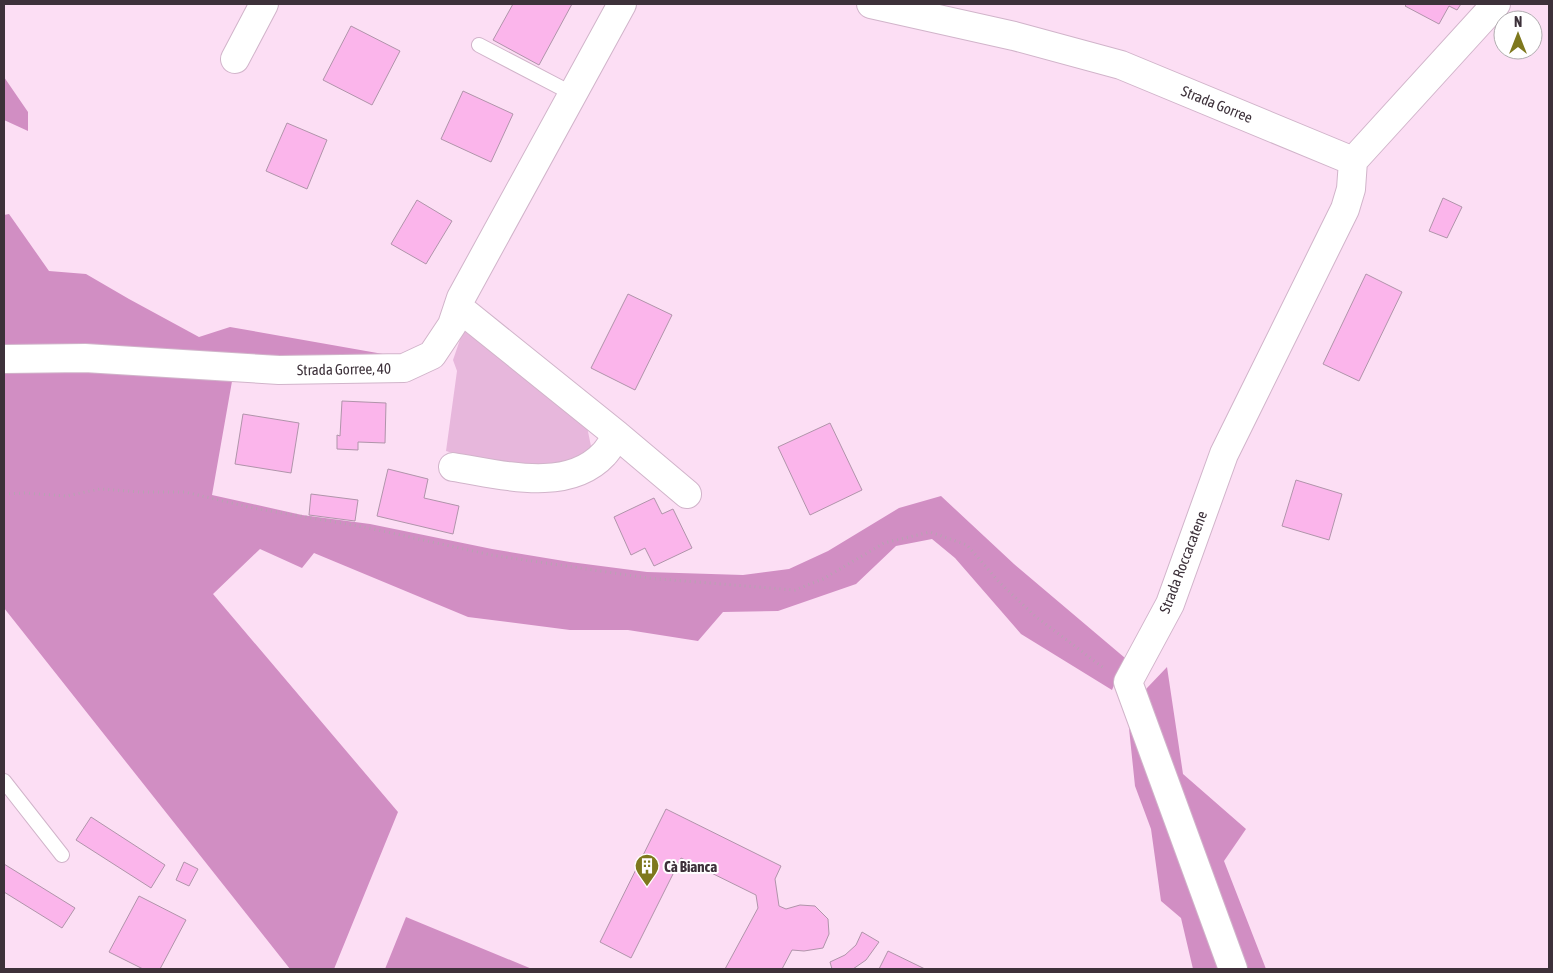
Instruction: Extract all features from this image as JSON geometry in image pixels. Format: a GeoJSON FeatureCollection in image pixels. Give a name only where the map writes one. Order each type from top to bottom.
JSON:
{"type":"FeatureCollection","features":[{"type":"Feature","properties":{"kind":"street"},"geometry":{"type":"LineString","coordinates":[[234,59],[264,4]]}},
{"type":"Feature","properties":{"kind":"street","name":"Strada Gorree, 40"},"geometry":{"type":"LineString","coordinates":[[4,359],[85,358],[279,370],[404,368],[432,355],[452,325],[461,298],[622,4]]}},
{"type":"Feature","properties":{"kind":"street","name":"Strada Gorree"},"geometry":{"type":"LineString","coordinates":[[871,4],[1014,36],[1121,65],[1353,161]]}},
{"type":"Feature","properties":{"kind":"street"},"geometry":{"type":"LineString","coordinates":[[1353,161],[1496,4]]}},
{"type":"Feature","properties":{"kind":"street","name":"Strada Roccacatene"},"geometry":{"type":"LineString","coordinates":[[1128,682],[1170,604],[1224,454],[1345,209],[1351,188],[1353,161]]}},
{"type":"Feature","properties":{"kind":"street"},"geometry":{"type":"LineString","coordinates":[[458,307],[687,494]]}},
{"type":"Feature","properties":{"kind":"street"},"geometry":{"type":"LineString","coordinates":[[453,467],[534,479],[563,477],[588,467],[605,454],[617,435]]}},
{"type":"Feature","properties":{"kind":"street"},"geometry":{"type":"LineString","coordinates":[[1128,682],[1233,969]]}},
{"type":"Feature","properties":{"kind":"lane"},"geometry":{"type":"LineString","coordinates":[[479,45],[573,94]]}},
{"type":"Feature","properties":{"kind":"lane"},"geometry":{"type":"LineString","coordinates":[[4,781],[62,855]]}},
{"type":"Feature","properties":{"kind":"path"},"geometry":{"type":"LineString","coordinates":[[4,494],[25,493],[66,496],[100,489],[140,492],[185,492],[253,508],[364,527],[491,555],[648,578],[795,590],[823,579],[884,543],[930,532],[967,545],[1000,583],[1035,616],[1107,670],[1128,682]]}},
{"type":"Feature","properties":{"kind":"shaded area"},"geometry":{"type":"Polygon","coordinates":[[[4,77],[28,112],[28,131],[4,120],[4,77]]]}},
{"type":"Feature","properties":{"kind":"shaded area"},"geometry":{"type":"Polygon","coordinates":[[[9,214],[49,271],[86,274],[199,337],[230,327],[400,357],[392,362],[4,353],[4,215],[9,214]]]}},
{"type":"Feature","properties":{"kind":"shaded area"},"geometry":{"type":"Polygon","coordinates":[[[465,325],[585,417],[592,451],[542,472],[486,463],[446,451],[457,371],[453,360],[465,325]]]}},
{"type":"Feature","properties":{"kind":"shaded area"},"geometry":{"type":"Polygon","coordinates":[[[4,363],[234,370],[212,495],[302,515],[370,524],[492,549],[570,562],[647,572],[743,575],[789,569],[828,551],[899,508],[941,496],[1014,564],[1125,658],[1112,690],[1021,634],[955,558],[932,539],[896,546],[856,584],[778,611],[723,612],[698,641],[628,630],[570,630],[468,617],[314,553],[302,568],[260,549],[213,594],[398,812],[334,969],[290,969],[4,608],[4,363]]]}},
{"type":"Feature","properties":{"kind":"shaded area"},"geometry":{"type":"Polygon","coordinates":[[[1167,667],[1183,774],[1246,829],[1224,861],[1266,969],[1193,969],[1181,918],[1161,901],[1151,829],[1135,786],[1127,709],[1167,667]]]}},
{"type":"Feature","properties":{"kind":"shaded area"},"geometry":{"type":"Polygon","coordinates":[[[406,917],[532,969],[385,969],[406,917]]]}},
{"type":"Feature","properties":{"kind":"building"},"geometry":{"type":"Polygon","coordinates":[[[513,4],[572,4],[539,65],[493,40],[513,4]]]}},
{"type":"Feature","properties":{"kind":"building"},"geometry":{"type":"Polygon","coordinates":[[[1407,4],[1461,4],[1457,10],[1449,6],[1439,24],[1405,6],[1407,4]]]}},
{"type":"Feature","properties":{"kind":"building"},"geometry":{"type":"Polygon","coordinates":[[[351,26],[400,51],[372,105],[323,80],[351,26]]]}},
{"type":"Feature","properties":{"kind":"building"},"geometry":{"type":"Polygon","coordinates":[[[463,91],[513,114],[491,162],[441,139],[463,91]]]}},
{"type":"Feature","properties":{"kind":"building"},"geometry":{"type":"Polygon","coordinates":[[[287,123],[327,140],[307,189],[266,171],[287,123]]]}},
{"type":"Feature","properties":{"kind":"building"},"geometry":{"type":"Polygon","coordinates":[[[1443,198],[1462,207],[1447,238],[1429,231],[1443,198]]]}},
{"type":"Feature","properties":{"kind":"building"},"geometry":{"type":"Polygon","coordinates":[[[417,200],[452,221],[426,264],[391,244],[417,200]]]}},
{"type":"Feature","properties":{"kind":"building"},"geometry":{"type":"Polygon","coordinates":[[[1366,274],[1402,292],[1359,381],[1323,364],[1366,274]]]}},
{"type":"Feature","properties":{"kind":"building"},"geometry":{"type":"Polygon","coordinates":[[[628,294],[672,315],[635,390],[591,368],[628,294]]]}},
{"type":"Feature","properties":{"kind":"building"},"geometry":{"type":"Polygon","coordinates":[[[342,401],[386,403],[385,443],[358,442],[358,450],[337,449],[337,435],[340,436],[342,401]]]}},
{"type":"Feature","properties":{"kind":"building"},"geometry":{"type":"Polygon","coordinates":[[[243,414],[299,423],[291,473],[235,464],[243,414]]]}},
{"type":"Feature","properties":{"kind":"building"},"geometry":{"type":"Polygon","coordinates":[[[830,423],[862,490],[810,515],[778,447],[830,423]]]}},
{"type":"Feature","properties":{"kind":"building"},"geometry":{"type":"Polygon","coordinates":[[[388,469],[428,479],[424,498],[459,506],[453,534],[377,516],[388,469]]]}},
{"type":"Feature","properties":{"kind":"building"},"geometry":{"type":"Polygon","coordinates":[[[1296,480],[1342,494],[1329,540],[1282,526],[1296,480]]]}},
{"type":"Feature","properties":{"kind":"building"},"geometry":{"type":"Polygon","coordinates":[[[311,494],[358,500],[355,521],[309,515],[311,494]]]}},
{"type":"Feature","properties":{"kind":"building"},"geometry":{"type":"Polygon","coordinates":[[[654,498],[662,514],[673,509],[692,548],[654,566],[645,548],[631,555],[614,517],[654,498]]]}},
{"type":"Feature","properties":{"kind":"building","name":"Cà Bianca"},"geometry":{"type":"Polygon","coordinates":[[[666,809],[781,866],[775,879],[779,906],[786,909],[800,905],[815,906],[828,919],[829,934],[823,948],[804,951],[792,950],[782,969],[725,969],[758,908],[756,895],[681,858],[631,958],[600,942],[666,809]]]}},
{"type":"Feature","properties":{"kind":"building"},"geometry":{"type":"Polygon","coordinates":[[[91,817],[165,865],[151,888],[76,840],[91,817]]]}},
{"type":"Feature","properties":{"kind":"building"},"geometry":{"type":"Polygon","coordinates":[[[184,862],[198,869],[189,886],[176,880],[184,862]]]}},
{"type":"Feature","properties":{"kind":"building"},"geometry":{"type":"Polygon","coordinates":[[[4,864],[75,908],[62,928],[4,892],[4,864]]]}},
{"type":"Feature","properties":{"kind":"building"},"geometry":{"type":"Polygon","coordinates":[[[139,896],[186,920],[160,969],[143,969],[109,952],[139,896]]]}},
{"type":"Feature","properties":{"kind":"building"},"geometry":{"type":"Polygon","coordinates":[[[862,932],[879,942],[866,960],[853,969],[832,969],[830,962],[845,955],[856,945],[862,932]]]}},
{"type":"Feature","properties":{"kind":"building"},"geometry":{"type":"Polygon","coordinates":[[[888,951],[925,969],[879,969],[888,951]]]}},
{"type":"Feature","properties":{"kind":"place","name":"Cà Bianca"},"geometry":{"type":"Point","coordinates":[647,887]}}]}
